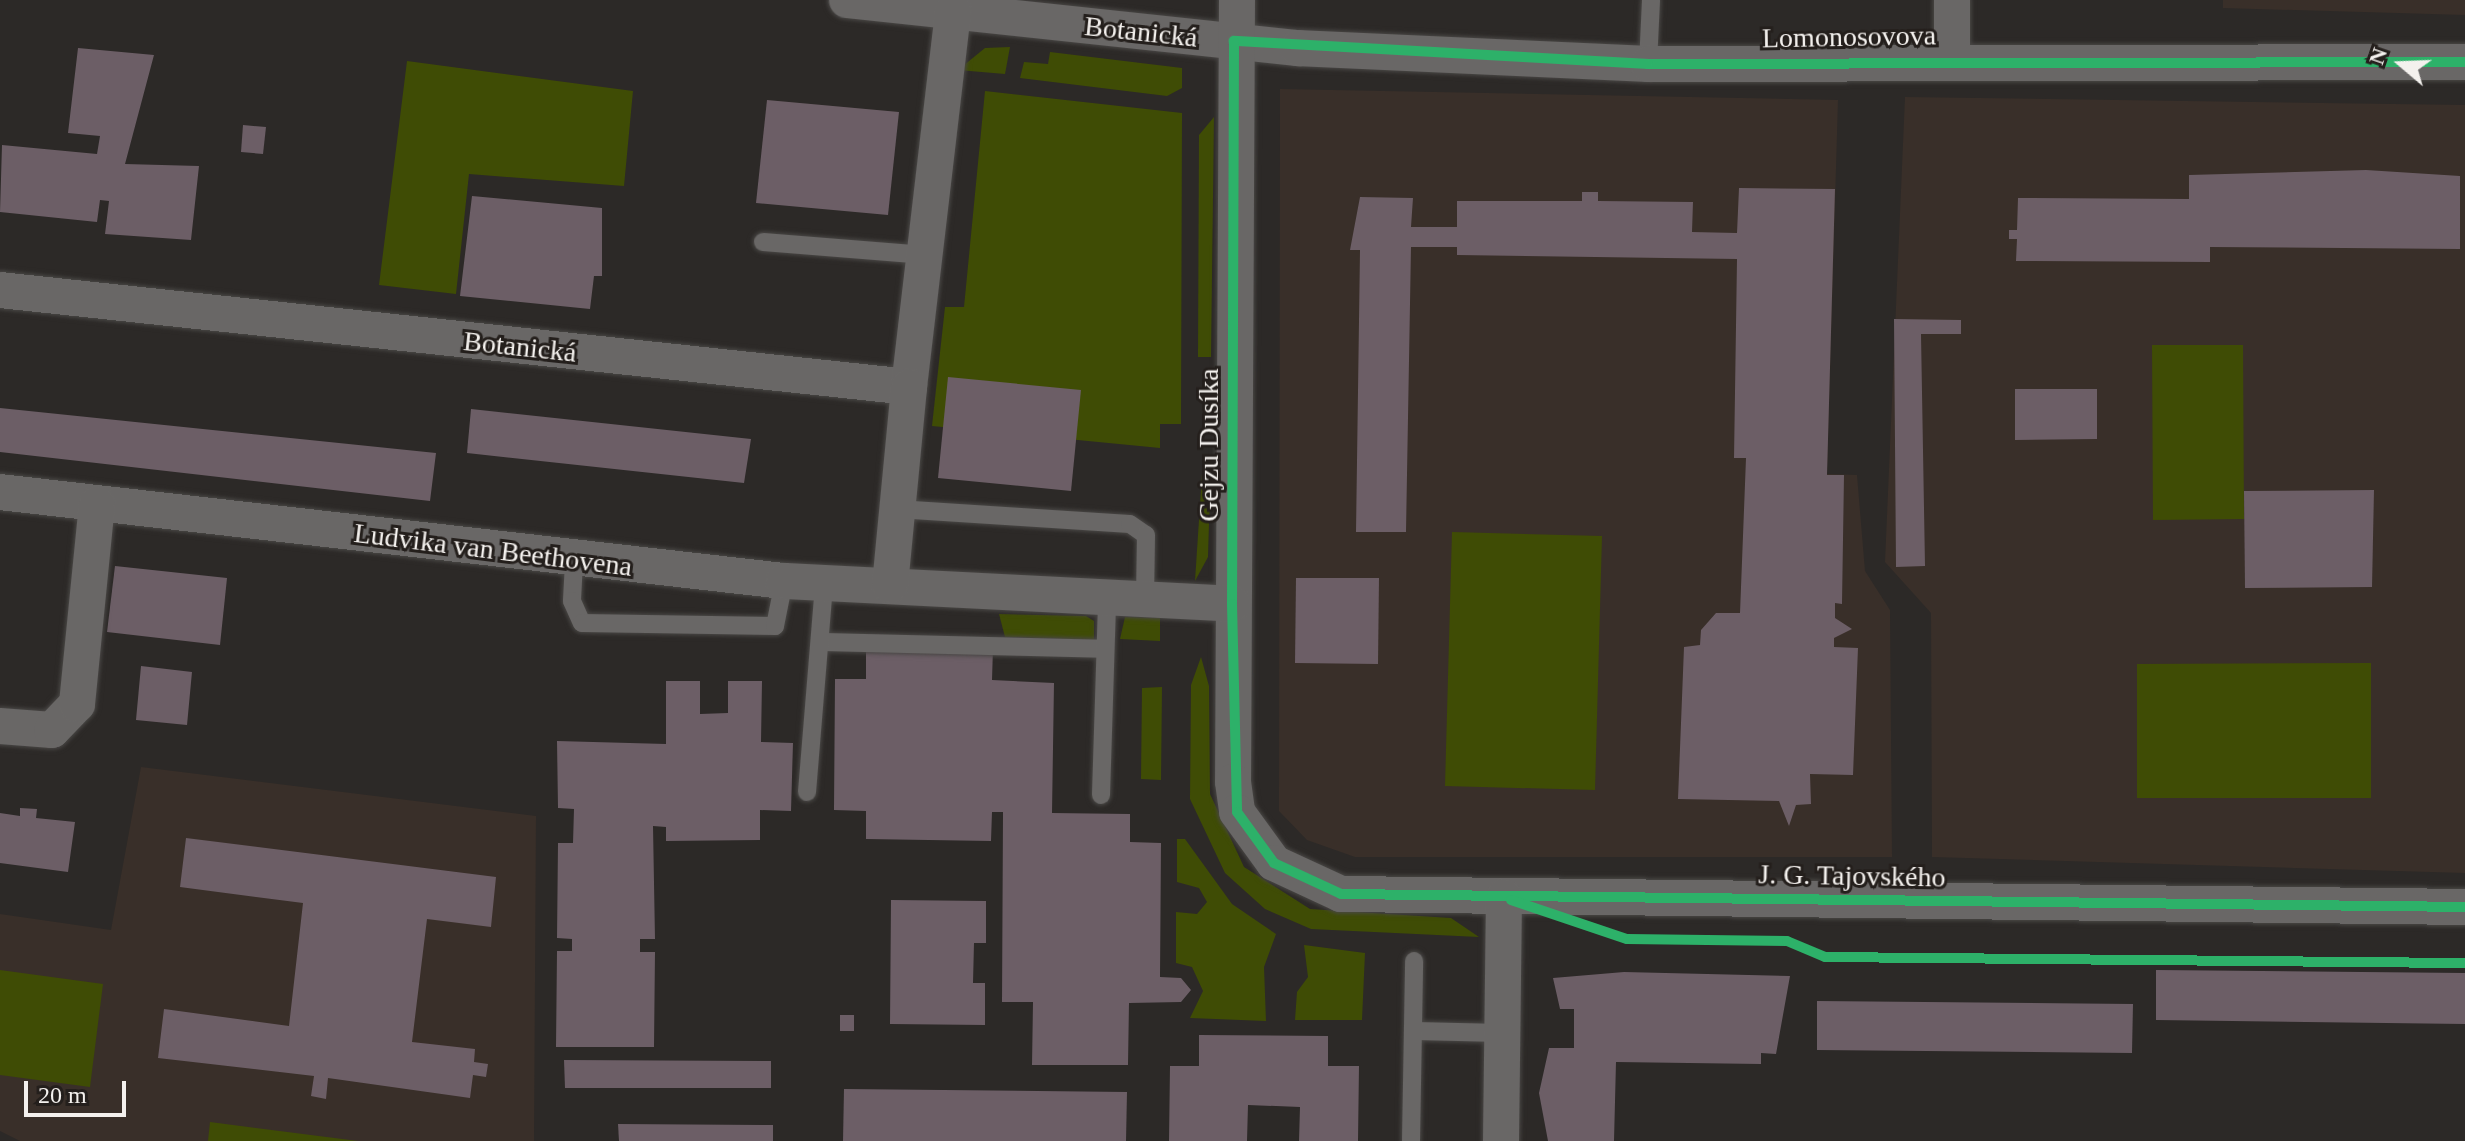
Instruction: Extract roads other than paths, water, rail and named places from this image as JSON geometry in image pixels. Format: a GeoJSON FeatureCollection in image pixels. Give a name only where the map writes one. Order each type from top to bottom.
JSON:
{"type":"FeatureCollection","features":[{"type":"Feature","properties":{"kind":"street","name":"Botanická"},"geometry":{"type":"LineString","coordinates":[[847,0],[1234,41]]}},
{"type":"Feature","properties":{"kind":"street","name":"Gejzu Dusíka"},"geometry":{"type":"LineString","coordinates":[[1237,0],[1234,41],[1233,782],[1237,812],[1254,844]]}},
{"type":"Feature","properties":{"kind":"street"},"geometry":{"type":"LineString","coordinates":[[1952,0],[1952,60]]}},
{"type":"Feature","properties":{"kind":"street"},"geometry":{"type":"LineString","coordinates":[[890,585],[909,387],[953,11]]}},
{"type":"Feature","properties":{"kind":"street","name":"Lomonosovova"},"geometry":{"type":"LineString","coordinates":[[1234,41],[1648,64],[1952,60],[2465,62]]}},
{"type":"Feature","properties":{"kind":"street","name":"Botanická"},"geometry":{"type":"LineString","coordinates":[[0,290],[909,387]]}},
{"type":"Feature","properties":{"kind":"street","name":"Ludvika van Beethovena"},"geometry":{"type":"LineString","coordinates":[[0,492],[574,562],[824,584],[1232,604]]}},
{"type":"Feature","properties":{"kind":"street"},"geometry":{"type":"LineString","coordinates":[[0,726],[52,730],[77,704],[97,504]]}},
{"type":"Feature","properties":{"kind":"street","name":"J. G. Tajovského"},"geometry":{"type":"LineString","coordinates":[[1254,844],[1295,878],[1341,894],[2465,907]]}},
{"type":"Feature","properties":{"kind":"street"},"geometry":{"type":"LineString","coordinates":[[1501,1141],[1504,897]]}},
{"type":"Feature","properties":{"kind":"lane"},"geometry":{"type":"LineString","coordinates":[[1648,64],[1651,0]]}},
{"type":"Feature","properties":{"kind":"lane"},"geometry":{"type":"LineString","coordinates":[[763,242],[925,255]]}},
{"type":"Feature","properties":{"kind":"lane"},"geometry":{"type":"LineString","coordinates":[[897,509],[1130,524],[1146,535],[1145,601]]}},
{"type":"Feature","properties":{"kind":"lane"},"geometry":{"type":"LineString","coordinates":[[574,562],[572,601],[582,623],[775,626],[784,581]]}},
{"type":"Feature","properties":{"kind":"lane"},"geometry":{"type":"LineString","coordinates":[[807,792],[822,642],[824,584]]}},
{"type":"Feature","properties":{"kind":"lane"},"geometry":{"type":"LineString","coordinates":[[1101,795],[1107,599]]}},
{"type":"Feature","properties":{"kind":"lane"},"geometry":{"type":"LineString","coordinates":[[822,642],[1104,649]]}},
{"type":"Feature","properties":{"kind":"lane"},"geometry":{"type":"LineString","coordinates":[[1411,1141],[1414,961]]}},
{"type":"Feature","properties":{"kind":"lane"},"geometry":{"type":"LineString","coordinates":[[1413,1031],[1503,1033]]}}]}
